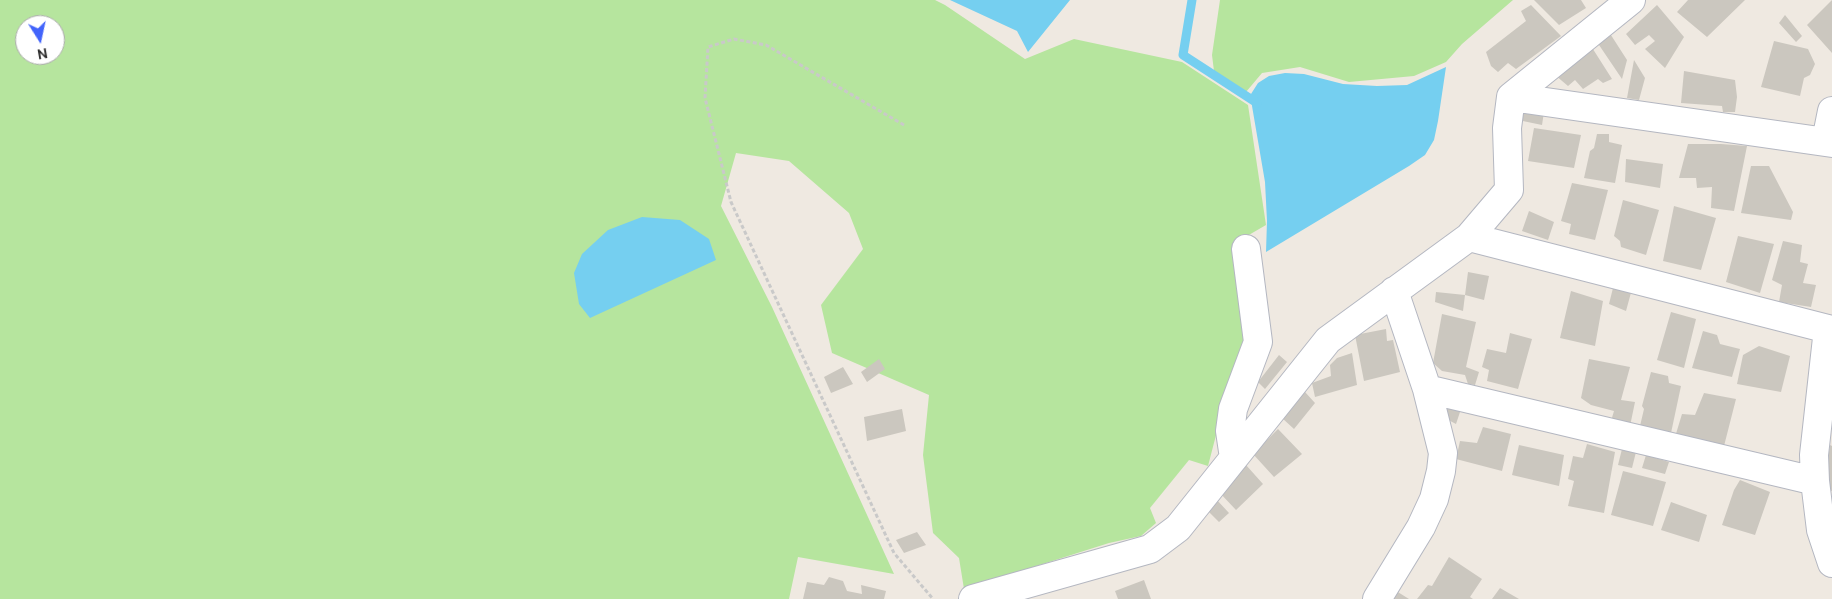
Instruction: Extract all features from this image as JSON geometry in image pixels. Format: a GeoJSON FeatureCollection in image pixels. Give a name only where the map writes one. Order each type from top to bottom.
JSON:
{"type":"FeatureCollection","features":[{"type":"Feature","properties":{"kind":"street"},"geometry":{"type":"LineString","coordinates":[[974,599],[1150,549],[1178,528],[1328,340],[1469,237],[1509,190],[1507,128],[1511,97],[1632,0]]}},
{"type":"Feature","properties":{"kind":"street"},"geometry":{"type":"LineString","coordinates":[[1511,97],[1829,142],[1832,111]]}},
{"type":"Feature","properties":{"kind":"street"},"geometry":{"type":"LineString","coordinates":[[1469,237],[1828,329],[1814,455],[1821,530],[1832,563]]}},
{"type":"Feature","properties":{"kind":"street"},"geometry":{"type":"LineString","coordinates":[[1234,458],[1230,431],[1233,409],[1258,342],[1246,249]]}},
{"type":"Feature","properties":{"kind":"street"},"geometry":{"type":"LineString","coordinates":[[1377,599],[1421,527],[1434,499],[1443,453],[1427,389],[1394,291]]}},
{"type":"Feature","properties":{"kind":"street"},"geometry":{"type":"LineString","coordinates":[[1427,389],[1815,481]]}},
{"type":"Feature","properties":{"kind":"path"},"geometry":{"type":"LineString","coordinates":[[904,125],[766,45],[734,38],[708,47],[706,98],[732,202],[894,553],[933,599]]}},
{"type":"Feature","properties":{"kind":"green space"},"geometry":{"type":"Polygon","coordinates":[[[0,0],[935,0],[1025,59],[1074,39],[1182,62],[1248,105],[1266,225],[1235,243],[1244,343],[1228,389],[1208,466],[1189,460],[1150,508],[1156,523],[1141,536],[1109,543],[964,589],[959,558],[933,533],[923,455],[929,395],[832,353],[821,305],[863,249],[849,213],[789,161],[736,153],[721,206],[772,307],[894,574],[798,557],[789,599],[0,599],[0,0]]]}},
{"type":"Feature","properties":{"kind":"green space"},"geometry":{"type":"Polygon","coordinates":[[[1220,0],[1513,0],[1462,44],[1446,62],[1414,76],[1349,82],[1300,67],[1262,73],[1246,92],[1214,71],[1212,55],[1220,0]]]}},
{"type":"Feature","properties":{"kind":"water"},"geometry":{"type":"Polygon","coordinates":[[[950,0],[1070,0],[1028,52],[1017,31],[950,0]]]}},
{"type":"Feature","properties":{"kind":"water"},"geometry":{"type":"Polygon","coordinates":[[[1446,67],[1434,140],[1425,155],[1266,252],[1265,182],[1251,94],[1258,83],[1269,76],[1285,73],[1304,74],[1343,84],[1407,85],[1446,67]]]}},
{"type":"Feature","properties":{"kind":"water"},"geometry":{"type":"Polygon","coordinates":[[[642,217],[680,220],[709,239],[716,260],[590,318],[579,304],[574,273],[582,254],[608,230],[642,217]]]}},
{"type":"Feature","properties":{"kind":"building"},"geometry":{"type":"Polygon","coordinates":[[[1534,0],[1581,0],[1586,8],[1559,25],[1534,0]]]}},
{"type":"Feature","properties":{"kind":"building"},"geometry":{"type":"Polygon","coordinates":[[[1688,0],[1745,0],[1707,37],[1677,12],[1688,0]]]}},
{"type":"Feature","properties":{"kind":"building"},"geometry":{"type":"Polygon","coordinates":[[[1832,0],[1832,53],[1807,25],[1832,0]]]}},
{"type":"Feature","properties":{"kind":"building"},"geometry":{"type":"Polygon","coordinates":[[[1531,5],[1561,36],[1516,69],[1508,63],[1498,72],[1491,66],[1486,52],[1526,21],[1521,11],[1531,5]]]}},
{"type":"Feature","properties":{"kind":"building"},"geometry":{"type":"Polygon","coordinates":[[[1657,5],[1684,37],[1665,68],[1645,49],[1655,41],[1649,35],[1635,45],[1626,34],[1657,5]]]}},
{"type":"Feature","properties":{"kind":"building"},"geometry":{"type":"Polygon","coordinates":[[[1785,15],[1802,36],[1796,42],[1779,23],[1785,15]]]}},
{"type":"Feature","properties":{"kind":"building"},"geometry":{"type":"Polygon","coordinates":[[[1609,32],[1627,60],[1622,79],[1597,42],[1609,32]]]}},
{"type":"Feature","properties":{"kind":"building"},"geometry":{"type":"Polygon","coordinates":[[[1774,41],[1808,49],[1815,64],[1810,75],[1804,78],[1800,96],[1761,87],[1774,41]]]}},
{"type":"Feature","properties":{"kind":"building"},"geometry":{"type":"Polygon","coordinates":[[[1591,46],[1612,79],[1603,83],[1598,79],[1583,89],[1575,80],[1568,86],[1555,75],[1591,46]]]}},
{"type":"Feature","properties":{"kind":"building"},"geometry":{"type":"Polygon","coordinates":[[[1634,60],[1645,78],[1639,100],[1627,98],[1634,60]]]}},
{"type":"Feature","properties":{"kind":"building"},"geometry":{"type":"Polygon","coordinates":[[[1684,71],[1735,80],[1737,97],[1735,112],[1723,112],[1722,106],[1681,103],[1684,71]]]}},
{"type":"Feature","properties":{"kind":"building"},"geometry":{"type":"Polygon","coordinates":[[[1517,108],[1544,112],[1542,125],[1518,120],[1517,108]]]}},
{"type":"Feature","properties":{"kind":"building"},"geometry":{"type":"Polygon","coordinates":[[[1534,128],[1581,135],[1574,168],[1528,161],[1534,128]]]}},
{"type":"Feature","properties":{"kind":"building"},"geometry":{"type":"Polygon","coordinates":[[[1597,134],[1609,134],[1609,142],[1622,145],[1615,183],[1584,178],[1590,151],[1594,148],[1597,134]]]}},
{"type":"Feature","properties":{"kind":"building"},"geometry":{"type":"Polygon","coordinates":[[[1688,144],[1747,146],[1734,211],[1711,208],[1712,187],[1697,188],[1696,178],[1679,178],[1688,144]]]}},
{"type":"Feature","properties":{"kind":"building"},"geometry":{"type":"Polygon","coordinates":[[[1626,159],[1663,164],[1660,188],[1625,182],[1626,159]]]}},
{"type":"Feature","properties":{"kind":"building"},"geometry":{"type":"Polygon","coordinates":[[[1751,166],[1769,166],[1793,212],[1791,220],[1741,213],[1751,166]]]}},
{"type":"Feature","properties":{"kind":"building"},"geometry":{"type":"Polygon","coordinates":[[[1572,183],[1608,190],[1595,240],[1569,234],[1571,224],[1561,221],[1572,183]]]}},
{"type":"Feature","properties":{"kind":"building"},"geometry":{"type":"Polygon","coordinates":[[[1623,200],[1659,210],[1646,255],[1621,247],[1620,241],[1614,236],[1623,200]]]}},
{"type":"Feature","properties":{"kind":"building"},"geometry":{"type":"Polygon","coordinates":[[[1674,206],[1716,218],[1701,270],[1663,261],[1674,206]]]}},
{"type":"Feature","properties":{"kind":"building"},"geometry":{"type":"Polygon","coordinates":[[[1529,211],[1554,222],[1548,240],[1522,231],[1529,211]]]}},
{"type":"Feature","properties":{"kind":"building"},"geometry":{"type":"Polygon","coordinates":[[[1738,236],[1774,244],[1760,293],[1726,282],[1738,236]]]}},
{"type":"Feature","properties":{"kind":"building"},"geometry":{"type":"Polygon","coordinates":[[[1783,241],[1802,245],[1800,262],[1808,264],[1803,283],[1816,285],[1811,307],[1779,302],[1782,285],[1772,280],[1783,241]]]}},
{"type":"Feature","properties":{"kind":"building"},"geometry":{"type":"Polygon","coordinates":[[[1468,272],[1489,276],[1484,300],[1465,295],[1468,272]]]}},
{"type":"Feature","properties":{"kind":"building"},"geometry":{"type":"Polygon","coordinates":[[[1614,284],[1632,289],[1626,311],[1609,304],[1614,284]]]}},
{"type":"Feature","properties":{"kind":"building"},"geometry":{"type":"Polygon","coordinates":[[[1571,291],[1603,301],[1595,346],[1560,338],[1571,291]]]}},
{"type":"Feature","properties":{"kind":"building"},"geometry":{"type":"Polygon","coordinates":[[[1436,292],[1465,295],[1463,311],[1435,302],[1436,292]]]}},
{"type":"Feature","properties":{"kind":"building"},"geometry":{"type":"Polygon","coordinates":[[[1671,312],[1696,319],[1684,368],[1657,360],[1671,312]]]}},
{"type":"Feature","properties":{"kind":"building"},"geometry":{"type":"Polygon","coordinates":[[[1442,314],[1476,322],[1466,367],[1479,372],[1475,385],[1468,384],[1465,375],[1442,371],[1433,363],[1442,314]]]}},
{"type":"Feature","properties":{"kind":"building"},"geometry":{"type":"Polygon","coordinates":[[[1386,329],[1387,341],[1393,340],[1400,372],[1364,381],[1355,335],[1386,329]]]}},
{"type":"Feature","properties":{"kind":"building"},"geometry":{"type":"Polygon","coordinates":[[[1703,331],[1717,335],[1720,344],[1740,349],[1732,377],[1692,368],[1703,331]]]}},
{"type":"Feature","properties":{"kind":"building"},"geometry":{"type":"Polygon","coordinates":[[[1510,333],[1532,339],[1518,389],[1487,381],[1489,370],[1482,367],[1487,349],[1506,353],[1510,333]]]}},
{"type":"Feature","properties":{"kind":"building"},"geometry":{"type":"Polygon","coordinates":[[[1759,346],[1790,356],[1781,392],[1737,384],[1743,355],[1759,346]]]}},
{"type":"Feature","properties":{"kind":"building"},"geometry":{"type":"Polygon","coordinates":[[[1352,353],[1357,385],[1315,397],[1312,383],[1331,376],[1330,365],[1337,358],[1352,353]]]}},
{"type":"Feature","properties":{"kind":"building"},"geometry":{"type":"Polygon","coordinates":[[[1279,355],[1287,362],[1265,389],[1258,382],[1279,355]]]}},
{"type":"Feature","properties":{"kind":"building"},"geometry":{"type":"Polygon","coordinates":[[[879,359],[885,369],[867,382],[861,372],[879,359]]]}},
{"type":"Feature","properties":{"kind":"building"},"geometry":{"type":"Polygon","coordinates":[[[1589,359],[1630,367],[1621,400],[1635,402],[1630,426],[1611,421],[1614,411],[1591,405],[1581,398],[1589,359]]]}},
{"type":"Feature","properties":{"kind":"building"},"geometry":{"type":"Polygon","coordinates":[[[843,367],[853,384],[831,393],[824,377],[843,367]]]}},
{"type":"Feature","properties":{"kind":"building"},"geometry":{"type":"Polygon","coordinates":[[[1651,372],[1668,376],[1669,383],[1681,386],[1671,433],[1640,426],[1644,409],[1642,406],[1651,372]]]}},
{"type":"Feature","properties":{"kind":"building"},"geometry":{"type":"Polygon","coordinates":[[[1305,392],[1315,403],[1294,429],[1282,418],[1305,392]]]}},
{"type":"Feature","properties":{"kind":"building"},"geometry":{"type":"Polygon","coordinates":[[[1704,393],[1736,399],[1724,446],[1675,437],[1682,414],[1695,415],[1704,393]]]}},
{"type":"Feature","properties":{"kind":"building"},"geometry":{"type":"Polygon","coordinates":[[[1436,398],[1462,406],[1456,424],[1437,414],[1436,398]]]}},
{"type":"Feature","properties":{"kind":"building"},"geometry":{"type":"Polygon","coordinates":[[[902,409],[906,431],[867,441],[864,417],[902,409]]]}},
{"type":"Feature","properties":{"kind":"building"},"geometry":{"type":"Polygon","coordinates":[[[1483,427],[1511,434],[1502,471],[1456,459],[1460,441],[1477,443],[1483,427]]]}},
{"type":"Feature","properties":{"kind":"building"},"geometry":{"type":"Polygon","coordinates":[[[1278,429],[1302,454],[1274,477],[1253,454],[1278,429]]]}},
{"type":"Feature","properties":{"kind":"building"},"geometry":{"type":"Polygon","coordinates":[[[1587,444],[1615,452],[1604,513],[1568,506],[1574,481],[1568,479],[1573,456],[1583,458],[1587,444]]]}},
{"type":"Feature","properties":{"kind":"building"},"geometry":{"type":"Polygon","coordinates":[[[1519,445],[1564,455],[1559,486],[1512,475],[1519,445]]]}},
{"type":"Feature","properties":{"kind":"building"},"geometry":{"type":"Polygon","coordinates":[[[1830,445],[1832,446],[1832,491],[1824,490],[1830,445]]]}},
{"type":"Feature","properties":{"kind":"building"},"geometry":{"type":"Polygon","coordinates":[[[1622,449],[1636,452],[1632,468],[1618,465],[1622,449]]]}},
{"type":"Feature","properties":{"kind":"building"},"geometry":{"type":"Polygon","coordinates":[[[1646,455],[1669,462],[1665,474],[1642,468],[1646,455]]]}},
{"type":"Feature","properties":{"kind":"building"},"geometry":{"type":"Polygon","coordinates":[[[1246,465],[1263,484],[1236,510],[1219,492],[1246,465]]]}},
{"type":"Feature","properties":{"kind":"building"},"geometry":{"type":"Polygon","coordinates":[[[1623,471],[1666,482],[1653,526],[1611,515],[1623,471]]]}},
{"type":"Feature","properties":{"kind":"building"},"geometry":{"type":"Polygon","coordinates":[[[1740,480],[1770,492],[1755,535],[1722,525],[1734,490],[1740,480]]]}},
{"type":"Feature","properties":{"kind":"building"},"geometry":{"type":"Polygon","coordinates":[[[1216,499],[1229,513],[1219,522],[1205,508],[1216,499]]]}},
{"type":"Feature","properties":{"kind":"building"},"geometry":{"type":"Polygon","coordinates":[[[1671,502],[1707,515],[1699,542],[1661,530],[1671,502]]]}},
{"type":"Feature","properties":{"kind":"building"},"geometry":{"type":"Polygon","coordinates":[[[917,532],[926,545],[904,553],[896,540],[917,532]]]}},
{"type":"Feature","properties":{"kind":"building"},"geometry":{"type":"Polygon","coordinates":[[[1449,557],[1482,579],[1470,597],[1473,599],[1417,599],[1428,585],[1432,586],[1449,557]]]}},
{"type":"Feature","properties":{"kind":"building"},"geometry":{"type":"Polygon","coordinates":[[[829,577],[843,581],[847,591],[862,594],[861,585],[886,591],[884,599],[803,599],[807,582],[824,585],[829,577]]]}},
{"type":"Feature","properties":{"kind":"building"},"geometry":{"type":"Polygon","coordinates":[[[1144,580],[1151,599],[1118,599],[1115,591],[1144,580]]]}},
{"type":"Feature","properties":{"kind":"building"},"geometry":{"type":"Polygon","coordinates":[[[1500,588],[1519,599],[1492,599],[1500,588]]]}},
{"type":"Feature","properties":{"kind":"building"},"geometry":{"type":"Polygon","coordinates":[[[1393,589],[1409,599],[1387,599],[1393,589]]]}},
{"type":"Feature","properties":{"kind":"waterway"},"geometry":{"type":"LineString","coordinates":[[1192,0],[1183,55],[1257,103]]}}]}
